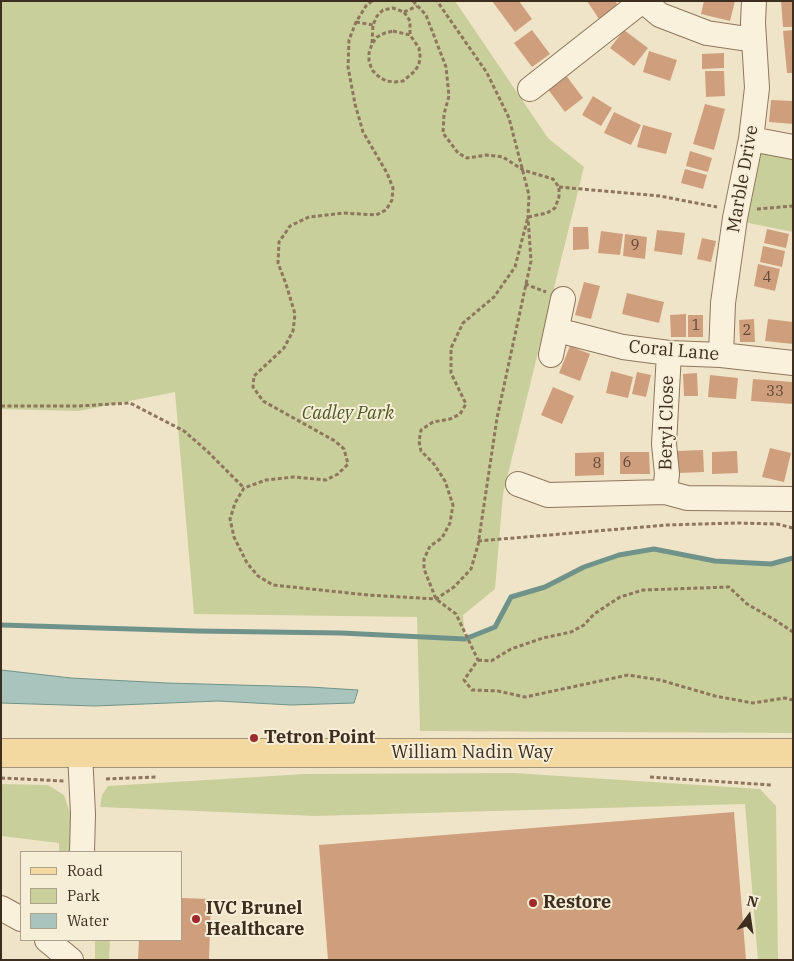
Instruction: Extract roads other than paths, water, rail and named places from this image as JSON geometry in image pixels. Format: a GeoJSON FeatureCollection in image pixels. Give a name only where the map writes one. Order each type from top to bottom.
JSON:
{"type":"FeatureCollection","features":[{"type":"Feature","properties":{"kind":"main road","name":"William Nadin Way"},"geometry":{"type":"LineString","coordinates":[[1,753],[792,757]]}},
{"type":"Feature","properties":{"kind":"street"},"geometry":{"type":"LineString","coordinates":[[530,88],[642,1],[660,15],[707,33],[754,40]]}},
{"type":"Feature","properties":{"kind":"street","name":"Marble Drive"},"geometry":{"type":"LineString","coordinates":[[721,356],[723,303],[737,211],[751,139],[757,88],[753,24],[754,1]]}},
{"type":"Feature","properties":{"kind":"street"},"geometry":{"type":"LineString","coordinates":[[751,139],[793,147]]}},
{"type":"Feature","properties":{"kind":"street"},"geometry":{"type":"LineString","coordinates":[[550,355],[563,299]]}},
{"type":"Feature","properties":{"kind":"street","name":"Coral Lane"},"geometry":{"type":"LineString","coordinates":[[556,330],[623,347],[669,353],[793,363]]}},
{"type":"Feature","properties":{"kind":"street","name":"Beryl Close"},"geometry":{"type":"LineString","coordinates":[[665,492],[667,474],[664,444],[669,353]]}},
{"type":"Feature","properties":{"kind":"street","name":"Beryl Close"},"geometry":{"type":"LineString","coordinates":[[518,484],[548,495],[665,492],[687,498],[793,499]]}},
{"type":"Feature","properties":{"kind":"street"},"geometry":{"type":"LineString","coordinates":[[80,753],[83,814],[82,851]]}},
{"type":"Feature","properties":{"kind":"street"},"geometry":{"type":"LineString","coordinates":[[1,908],[20,918]]}},
{"type":"Feature","properties":{"kind":"street"},"geometry":{"type":"LineString","coordinates":[[48,941],[71,960]]}},
{"type":"Feature","properties":{"kind":"water"},"geometry":{"type":"Polygon","coordinates":[[[1,670],[71,678],[358,690],[354,703],[291,705],[218,701],[95,706],[1,703],[1,670]]]}},
{"type":"Feature","properties":{"kind":"waterway"},"geometry":{"type":"LineString","coordinates":[[1,625],[341,633],[465,639],[495,627],[511,597],[545,587],[584,567],[619,555],[654,549],[715,561],[771,564],[793,558]]}},
{"type":"Feature","properties":{"kind":"place","name":"Tetron Point"},"geometry":{"type":"Point","coordinates":[254,738]}},
{"type":"Feature","properties":{"kind":"place","name":"Restore"},"geometry":{"type":"Point","coordinates":[533,903]}},
{"type":"Feature","properties":{"kind":"place","name":"IVC Brunel Healthcare"},"geometry":{"type":"Point","coordinates":[196,919]}},
{"type":"Feature","properties":{"kind":"park label","name":"Cadley Park"},"geometry":{"type":"Point","coordinates":[348,414]}}]}
